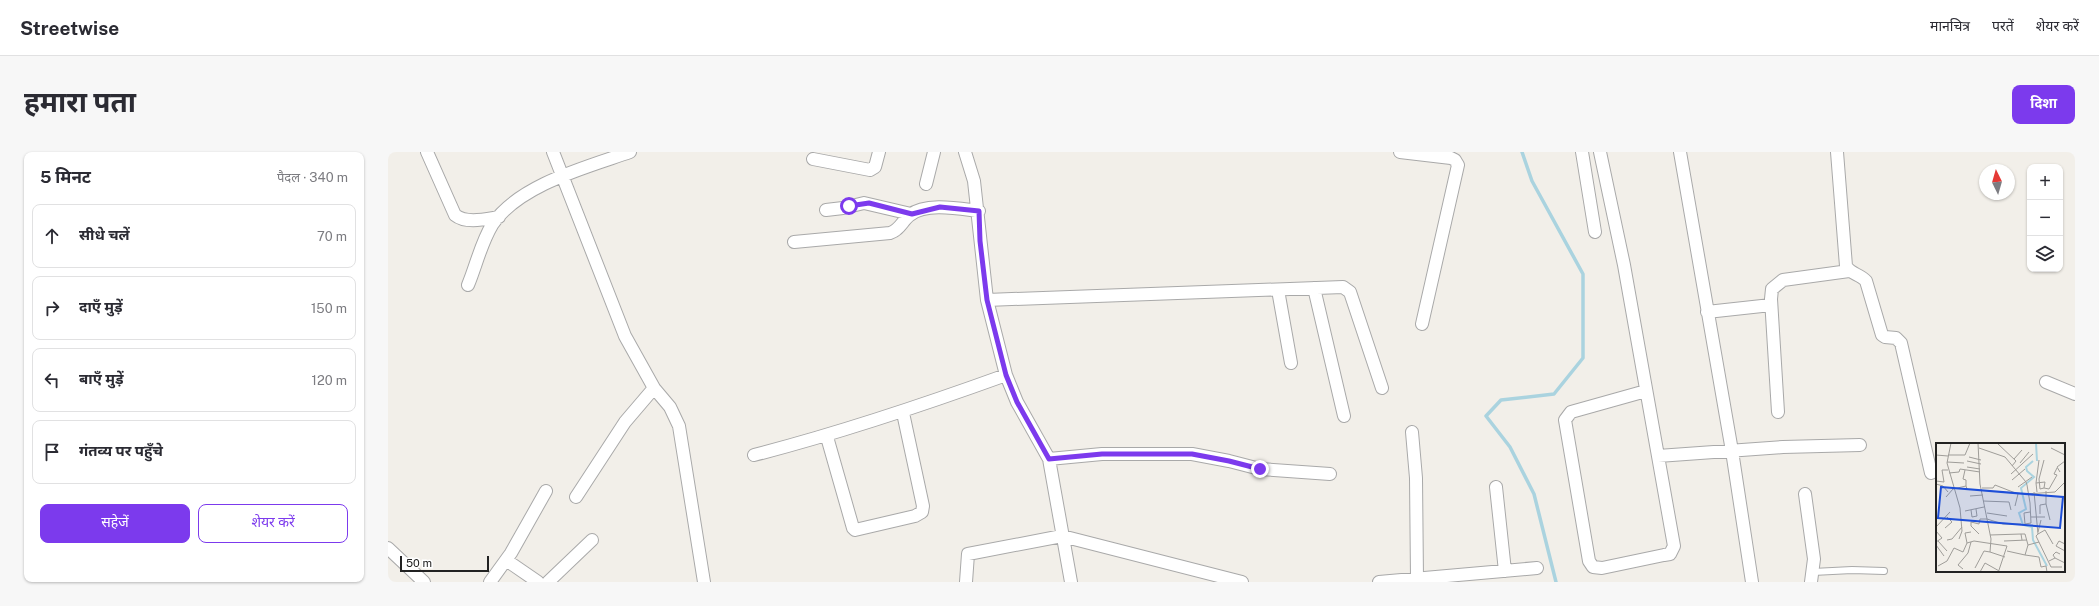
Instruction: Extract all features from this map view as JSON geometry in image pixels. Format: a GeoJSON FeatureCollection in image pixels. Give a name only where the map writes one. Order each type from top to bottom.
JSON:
{"type":"FeatureCollection","features":[{"type":"Feature","properties":{"kind":"street"},"geometry":{"type":"LineString","coordinates":[[427,152],[455,215],[458,218],[473,220],[498,218]]}},
{"type":"Feature","properties":{"kind":"street"},"geometry":{"type":"LineString","coordinates":[[553,152],[625,336],[654,388],[670,407],[679,426],[704,582]]}},
{"type":"Feature","properties":{"kind":"street"},"geometry":{"type":"LineString","coordinates":[[468,285],[489,231],[498,218],[510,206],[563,175],[630,152]]}},
{"type":"Feature","properties":{"kind":"street"},"geometry":{"type":"LineString","coordinates":[[813,159],[870,170],[875,166],[879,152]]}},
{"type":"Feature","properties":{"kind":"street"},"geometry":{"type":"LineString","coordinates":[[926,184],[934,152]]}},
{"type":"Feature","properties":{"kind":"street"},"geometry":{"type":"LineString","coordinates":[[965,152],[970,163],[979,211],[980,241],[987,300],[1006,375],[1017,402],[1049,459],[1071,582]]}},
{"type":"Feature","properties":{"kind":"street"},"geometry":{"type":"LineString","coordinates":[[1400,152],[1451,158],[1456,160],[1458,165],[1422,324]]}},
{"type":"Feature","properties":{"kind":"street"},"geometry":{"type":"LineString","coordinates":[[1582,152],[1595,232]]}},
{"type":"Feature","properties":{"kind":"street"},"geometry":{"type":"LineString","coordinates":[[1600,152],[1624,265],[1674,540],[1672,551],[1664,555],[1602,568],[1593,567],[1589,560],[1565,420],[1571,412],[1646,391]]}},
{"type":"Feature","properties":{"kind":"street"},"geometry":{"type":"LineString","coordinates":[[1680,152],[1732,451],[1752,582]]}},
{"type":"Feature","properties":{"kind":"street"},"geometry":{"type":"LineString","coordinates":[[1837,152],[1845,262],[1849,271]]}},
{"type":"Feature","properties":{"kind":"street"},"geometry":{"type":"LineString","coordinates":[[826,210],[843,208],[864,202],[912,214],[940,207],[979,211]]}},
{"type":"Feature","properties":{"kind":"street"},"geometry":{"type":"LineString","coordinates":[[794,242],[890,233],[898,229],[912,214]]}},
{"type":"Feature","properties":{"kind":"street"},"geometry":{"type":"LineString","coordinates":[[1778,412],[1771,305],[1772,289],[1780,282],[1849,271],[1862,276],[1866,281],[1882,335],[1896,338],[1900,343],[1931,472]]}},
{"type":"Feature","properties":{"kind":"street"},"geometry":{"type":"LineString","coordinates":[[987,300],[1278,290],[1339,286],[1350,292],[1382,388]]}},
{"type":"Feature","properties":{"kind":"street"},"geometry":{"type":"LineString","coordinates":[[1314,288],[1344,416]]}},
{"type":"Feature","properties":{"kind":"street"},"geometry":{"type":"LineString","coordinates":[[1278,290],[1291,363]]}},
{"type":"Feature","properties":{"kind":"street"},"geometry":{"type":"LineString","coordinates":[[1707,312],[1771,305]]}},
{"type":"Feature","properties":{"kind":"street"},"geometry":{"type":"LineString","coordinates":[[754,455],[826,437],[903,413],[1006,375]]}},
{"type":"Feature","properties":{"kind":"street"},"geometry":{"type":"LineString","coordinates":[[2046,382],[2075,394]]}},
{"type":"Feature","properties":{"kind":"street"},"geometry":{"type":"LineString","coordinates":[[576,497],[625,422],[654,388]]}},
{"type":"Feature","properties":{"kind":"street"},"geometry":{"type":"LineString","coordinates":[[826,437],[852,528],[855,530],[915,516],[922,512],[923,506],[903,413]]}},
{"type":"Feature","properties":{"kind":"street"},"geometry":{"type":"LineString","coordinates":[[1412,432],[1416,478],[1417,578]]}},
{"type":"Feature","properties":{"kind":"street"},"geometry":{"type":"LineString","coordinates":[[1658,456],[1860,445]]}},
{"type":"Feature","properties":{"kind":"street"},"geometry":{"type":"LineString","coordinates":[[1049,459],[1102,454],[1192,454],[1260,469],[1330,474]]}},
{"type":"Feature","properties":{"kind":"street"},"geometry":{"type":"LineString","coordinates":[[1496,487],[1505,571]]}},
{"type":"Feature","properties":{"kind":"street"},"geometry":{"type":"LineString","coordinates":[[490,582],[506,560],[546,491]]}},
{"type":"Feature","properties":{"kind":"street"},"geometry":{"type":"LineString","coordinates":[[1805,494],[1812,548],[1812,577]]}},
{"type":"Feature","properties":{"kind":"street"},"geometry":{"type":"LineString","coordinates":[[966,582],[968,554],[1062,536],[1242,582]]}},
{"type":"Feature","properties":{"kind":"street"},"geometry":{"type":"LineString","coordinates":[[548,582],[592,540]]}},
{"type":"Feature","properties":{"kind":"street"},"geometry":{"type":"LineString","coordinates":[[388,548],[424,582]]}},
{"type":"Feature","properties":{"kind":"street"},"geometry":{"type":"LineString","coordinates":[[506,560],[538,582]]}},
{"type":"Feature","properties":{"kind":"street"},"geometry":{"type":"LineString","coordinates":[[1379,582],[1537,568]]}},
{"type":"Feature","properties":{"kind":"lane"},"geometry":{"type":"LineString","coordinates":[[1812,577],[1852,570],[1884,571]]}},
{"type":"Feature","properties":{"kind":"waterway"},"geometry":{"type":"LineString","coordinates":[[1522,152],[1532,181],[1583,274],[1583,358],[1554,394],[1501,400],[1486,416],[1510,447],[1534,494],[1556,582]]}},
{"type":"Feature","properties":{"kind":"route"},"geometry":{"type":"LineString","coordinates":[[849,206],[864,202],[912,214],[923,210],[940,207],[979,211],[980,241],[987,300],[1006,375],[1017,402],[1049,459],[1102,454],[1192,454],[1260,469]]}}]}
